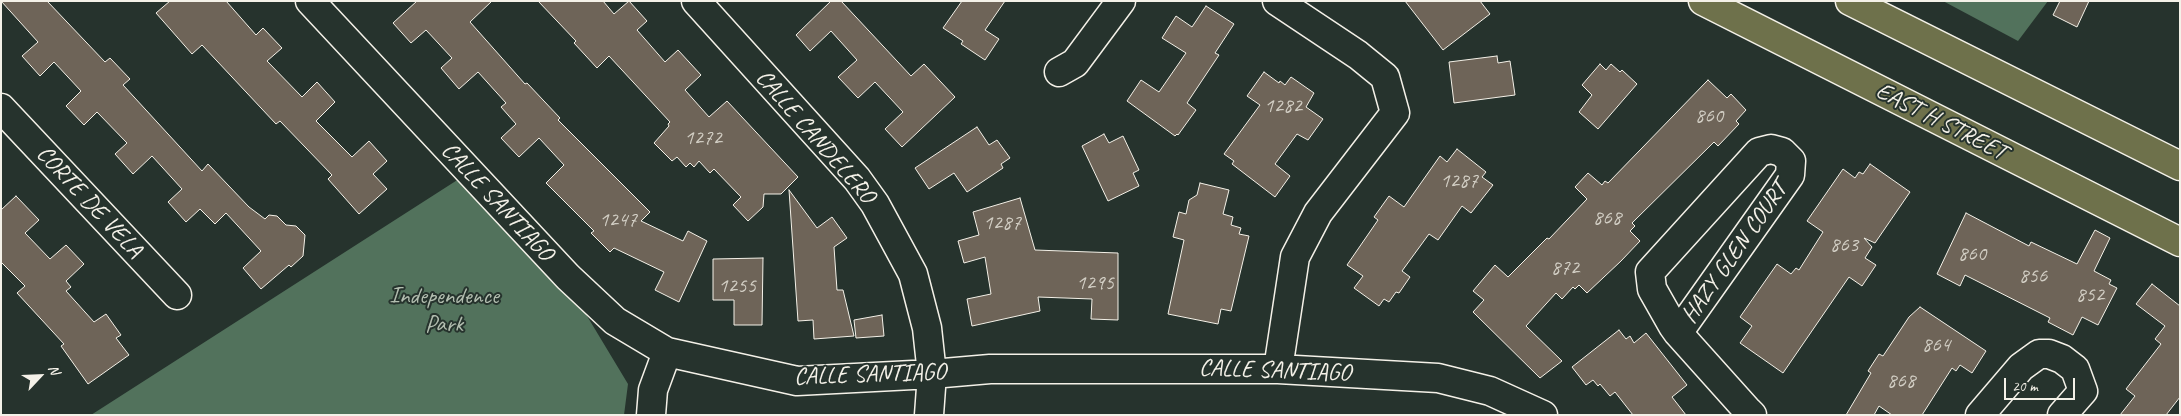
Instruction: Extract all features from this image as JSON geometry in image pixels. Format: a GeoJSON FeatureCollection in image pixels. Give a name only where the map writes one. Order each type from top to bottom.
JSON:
{"type":"FeatureCollection","features":[{"type":"Feature","properties":{"kind":"main road","name":"EAST H STREET"},"geometry":{"type":"LineString","coordinates":[[1703,1],[2180,242]]}},
{"type":"Feature","properties":{"kind":"main road"},"geometry":{"type":"LineString","coordinates":[[1850,1],[2180,166]]}},
{"type":"Feature","properties":{"kind":"street","name":"CALLE SANTIAGO"},"geometry":{"type":"LineString","coordinates":[[310,1],[568,277],[615,320],[667,352],[796,382],[990,369],[1278,369],[1438,378],[1490,391],[1514,400],[1543,415]]}},
{"type":"Feature","properties":{"kind":"street","name":"CALLE CANDELERO"},"geometry":{"type":"LineString","coordinates":[[696,1],[868,192],[913,274],[927,328],[932,374],[929,415]]}},
{"type":"Feature","properties":{"kind":"street"},"geometry":{"type":"LineString","coordinates":[[1059,72],[1076,63],[1121,1]]}},
{"type":"Feature","properties":{"kind":"street"},"geometry":{"type":"LineString","coordinates":[[1277,1],[1358,55],[1385,77],[1395,113],[1318,213],[1295,257],[1278,369]]}},
{"type":"Feature","properties":{"kind":"street","name":"CORTE DE VELA"},"geometry":{"type":"LineString","coordinates":[[1,108],[177,296]]}},
{"type":"Feature","properties":{"kind":"street","name":"HAZY GLEN COURT"},"geometry":{"type":"LineString","coordinates":[[1771,149],[1782,152],[1791,161],[1790,175],[1678,333],[1652,289],[1650,272],[1759,152],[1771,149]]}},
{"type":"Feature","properties":{"kind":"street"},"geometry":{"type":"LineString","coordinates":[[1678,333],[1748,414]]}},
{"type":"Feature","properties":{"kind":"street"},"geometry":{"type":"LineString","coordinates":[[650,415],[654,390],[667,352]]}},
{"type":"Feature","properties":{"kind":"street"},"geometry":{"type":"LineString","coordinates":[[1980,415],[2021,367],[2039,354],[2049,354],[2062,359],[2075,369],[2083,391],[2062,415]]}},
{"type":"Feature","properties":{"kind":"green space"},"geometry":{"type":"Polygon","coordinates":[[[1943,1],[2048,1],[2018,41],[1943,1]]]}},
{"type":"Feature","properties":{"kind":"green space","name":"Independence Park"},"geometry":{"type":"Polygon","coordinates":[[[462,177],[578,301],[628,384],[624,415],[91,415],[462,177]]]}},
{"type":"Feature","properties":{"kind":"building"},"geometry":{"type":"Polygon","coordinates":[[[1,1],[47,1],[105,62],[110,58],[130,79],[123,85],[202,171],[208,164],[249,207],[265,219],[269,215],[277,216],[286,225],[296,226],[305,235],[303,256],[291,267],[289,265],[261,289],[243,268],[261,251],[226,213],[215,224],[200,209],[186,222],[168,202],[182,189],[152,156],[133,174],[115,154],[127,143],[97,112],[84,125],[66,106],[81,91],[54,62],[40,76],[22,56],[38,42],[1,1]]]}},
{"type":"Feature","properties":{"kind":"building"},"geometry":{"type":"Polygon","coordinates":[[[170,1],[226,1],[256,35],[263,28],[282,48],[267,61],[302,97],[317,82],[335,102],[316,121],[352,157],[369,141],[387,161],[373,174],[387,189],[359,214],[328,179],[332,175],[280,121],[276,124],[202,45],[192,54],[156,13],[170,1]]]}},
{"type":"Feature","properties":{"kind":"building"},"geometry":{"type":"Polygon","coordinates":[[[417,1],[492,1],[470,22],[525,84],[527,83],[560,118],[558,120],[650,212],[641,221],[683,241],[688,231],[707,241],[679,302],[655,290],[664,272],[614,248],[610,252],[591,233],[594,231],[546,183],[564,165],[539,138],[519,157],[501,138],[516,124],[501,107],[506,103],[478,72],[459,89],[441,68],[452,58],[426,30],[411,43],[393,23],[417,1]]]}},
{"type":"Feature","properties":{"kind":"building"},"geometry":{"type":"Polygon","coordinates":[[[538,1],[603,1],[614,14],[629,1],[647,21],[637,30],[665,62],[678,50],[701,75],[685,90],[709,117],[727,101],[798,177],[781,194],[764,194],[763,207],[748,221],[733,205],[741,197],[714,169],[710,173],[699,161],[694,167],[690,163],[686,167],[677,157],[672,161],[654,143],[669,126],[670,122],[609,56],[597,68],[574,43],[576,41],[538,1]]]}},
{"type":"Feature","properties":{"kind":"building"},"geometry":{"type":"Polygon","coordinates":[[[831,1],[841,1],[911,76],[924,64],[955,97],[902,147],[885,129],[903,112],[875,82],[858,98],[838,77],[857,60],[831,31],[810,51],[796,35],[831,1]]]}},
{"type":"Feature","properties":{"kind":"building"},"geometry":{"type":"Polygon","coordinates":[[[962,1],[1005,1],[985,30],[999,39],[985,60],[961,44],[963,41],[943,28],[962,1]]]}},
{"type":"Feature","properties":{"kind":"building"},"geometry":{"type":"Polygon","coordinates":[[[1405,1],[1480,1],[1490,14],[1443,50],[1405,1]]]}},
{"type":"Feature","properties":{"kind":"building"},"geometry":{"type":"Polygon","coordinates":[[[2060,1],[2089,1],[2077,27],[2053,15],[2060,1]]]}},
{"type":"Feature","properties":{"kind":"building"},"geometry":{"type":"Polygon","coordinates":[[[1206,6],[1234,24],[1215,53],[1219,55],[1187,103],[1196,110],[1178,135],[1175,136],[1127,101],[1141,80],[1159,92],[1186,53],[1162,38],[1176,16],[1192,27],[1206,6]]]}},
{"type":"Feature","properties":{"kind":"building"},"geometry":{"type":"Polygon","coordinates":[[[1497,56],[1498,63],[1510,61],[1515,95],[1454,103],[1449,62],[1497,56]]]}},
{"type":"Feature","properties":{"kind":"building"},"geometry":{"type":"Polygon","coordinates":[[[1600,64],[1606,70],[1611,64],[1620,72],[1622,70],[1637,84],[1598,129],[1579,112],[1592,95],[1582,85],[1600,64]]]}},
{"type":"Feature","properties":{"kind":"building"},"geometry":{"type":"Polygon","coordinates":[[[1264,72],[1285,85],[1291,77],[1314,93],[1306,107],[1323,119],[1308,140],[1297,134],[1275,164],[1290,176],[1275,197],[1232,164],[1234,161],[1224,154],[1260,105],[1247,96],[1264,72]]]}},
{"type":"Feature","properties":{"kind":"building"},"geometry":{"type":"Polygon","coordinates":[[[1708,80],[1727,98],[1731,94],[1746,110],[1736,121],[1739,124],[1718,146],[1714,142],[1632,223],[1635,226],[1630,231],[1640,241],[1621,261],[1587,293],[1579,285],[1575,289],[1573,287],[1562,299],[1556,293],[1526,326],[1562,361],[1540,378],[1473,312],[1484,300],[1473,291],[1495,265],[1508,277],[1547,238],[1549,239],[1587,199],[1575,187],[1588,173],[1602,185],[1605,181],[1608,183],[1708,80]]]}},
{"type":"Feature","properties":{"kind":"building"},"geometry":{"type":"Polygon","coordinates":[[[977,127],[989,145],[997,140],[1010,158],[1001,164],[1003,168],[967,192],[954,173],[929,189],[915,168],[977,127]]]}},
{"type":"Feature","properties":{"kind":"building"},"geometry":{"type":"Polygon","coordinates":[[[1104,134],[1109,143],[1123,136],[1139,170],[1133,173],[1139,186],[1108,201],[1082,146],[1104,134]]]}},
{"type":"Feature","properties":{"kind":"building"},"geometry":{"type":"Polygon","coordinates":[[[1457,149],[1486,172],[1482,177],[1493,185],[1471,213],[1462,206],[1438,240],[1429,234],[1402,271],[1410,277],[1399,293],[1396,292],[1389,302],[1384,299],[1379,306],[1354,288],[1363,276],[1347,265],[1378,220],[1374,217],[1389,196],[1404,207],[1440,156],[1447,162],[1457,149]]]}},
{"type":"Feature","properties":{"kind":"building"},"geometry":{"type":"Polygon","coordinates":[[[1870,164],[1910,192],[1875,243],[1864,238],[1872,247],[1865,258],[1876,265],[1862,286],[1849,277],[1783,373],[1740,343],[1752,326],[1740,317],[1777,264],[1791,274],[1796,268],[1799,270],[1823,232],[1807,221],[1843,169],[1855,178],[1859,172],[1863,174],[1870,164]]]}},
{"type":"Feature","properties":{"kind":"building"},"geometry":{"type":"Polygon","coordinates":[[[1200,183],[1229,190],[1223,214],[1233,217],[1231,225],[1241,228],[1239,234],[1249,236],[1231,311],[1221,309],[1218,324],[1168,314],[1184,240],[1173,237],[1179,212],[1186,214],[1189,200],[1197,195],[1200,183]]]}},
{"type":"Feature","properties":{"kind":"building"},"geometry":{"type":"Polygon","coordinates":[[[789,190],[817,228],[832,217],[847,238],[834,247],[837,290],[843,290],[854,336],[814,339],[813,320],[798,321],[789,190]]]}},
{"type":"Feature","properties":{"kind":"building"},"geometry":{"type":"Polygon","coordinates":[[[16,196],[39,220],[25,233],[50,259],[66,245],[84,264],[66,281],[71,287],[66,291],[94,322],[106,314],[121,335],[116,338],[129,355],[88,384],[61,346],[64,344],[17,293],[25,286],[1,262],[1,210],[16,196]]]}},
{"type":"Feature","properties":{"kind":"building"},"geometry":{"type":"Polygon","coordinates":[[[1020,198],[1035,250],[1118,253],[1118,320],[1091,319],[1092,299],[1038,297],[1040,311],[972,326],[967,299],[991,294],[985,257],[964,263],[958,241],[979,235],[973,212],[1020,198]]]}},
{"type":"Feature","properties":{"kind":"building"},"geometry":{"type":"Polygon","coordinates":[[[1966,213],[2029,246],[2031,242],[2077,264],[2095,230],[2110,238],[2094,271],[2111,280],[2109,284],[2117,288],[2098,325],[2082,317],[2073,335],[2048,322],[2050,318],[1965,275],[1960,286],[1937,274],[1966,213]]]}},
{"type":"Feature","properties":{"kind":"building"},"geometry":{"type":"Polygon","coordinates":[[[763,258],[762,325],[734,325],[734,300],[713,300],[713,259],[763,258]]]}},
{"type":"Feature","properties":{"kind":"building"},"geometry":{"type":"Polygon","coordinates":[[[2152,284],[2180,306],[2180,397],[2166,415],[2120,415],[2135,396],[2126,389],[2161,344],[2155,339],[2165,326],[2136,304],[2152,284]]]}},
{"type":"Feature","properties":{"kind":"building"},"geometry":{"type":"Polygon","coordinates":[[[1920,307],[1986,351],[1972,373],[1960,365],[1956,371],[1952,368],[1922,415],[1892,415],[1879,406],[1874,415],[1846,415],[1871,373],[1868,371],[1879,354],[1883,356],[1909,317],[1920,307]]]}},
{"type":"Feature","properties":{"kind":"building"},"geometry":{"type":"Polygon","coordinates":[[[882,315],[884,336],[856,338],[854,320],[882,315]]]}},
{"type":"Feature","properties":{"kind":"building"},"geometry":{"type":"Polygon","coordinates":[[[1619,330],[1626,339],[1630,336],[1634,343],[1646,333],[1687,385],[1672,397],[1686,415],[1633,415],[1615,392],[1610,396],[1600,384],[1598,386],[1593,380],[1586,385],[1572,367],[1619,330]]]}}]}
